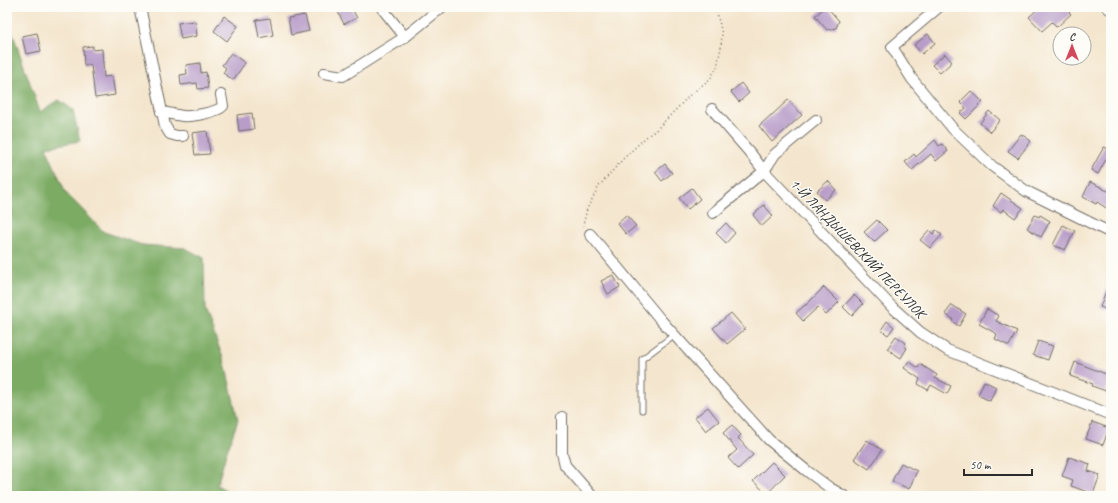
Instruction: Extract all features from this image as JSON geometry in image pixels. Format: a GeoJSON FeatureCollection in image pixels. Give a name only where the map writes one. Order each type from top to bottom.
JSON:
{"type":"FeatureCollection","features":[{"type":"Feature","properties":{"kind":"street"},"geometry":{"type":"LineString","coordinates":[[140,7],[165,126],[170,134],[183,136]]}},
{"type":"Feature","properties":{"kind":"street"},"geometry":{"type":"LineString","coordinates":[[381,7],[405,37]]}},
{"type":"Feature","properties":{"kind":"street"},"geometry":{"type":"LineString","coordinates":[[324,72],[343,76],[405,37],[442,7]]}},
{"type":"Feature","properties":{"kind":"street"},"geometry":{"type":"LineString","coordinates":[[939,7],[892,47],[912,79],[952,129],[992,166],[1026,191],[1111,233]]}},
{"type":"Feature","properties":{"kind":"street"},"geometry":{"type":"LineString","coordinates":[[1107,7],[1111,10]]}},
{"type":"Feature","properties":{"kind":"street"},"geometry":{"type":"LineString","coordinates":[[161,112],[185,116],[221,109],[223,106],[221,95]]}},
{"type":"Feature","properties":{"kind":"street","name":"1-Й ЛАНДЫШЕВСКИЙ ПЕРЕУЛОК"},"geometry":{"type":"LineString","coordinates":[[712,109],[764,171],[891,306],[920,332],[948,350],[1111,415]]}},
{"type":"Feature","properties":{"kind":"street"},"geometry":{"type":"LineString","coordinates":[[713,213],[764,171],[775,154],[816,120]]}},
{"type":"Feature","properties":{"kind":"street"},"geometry":{"type":"LineString","coordinates":[[590,234],[660,319],[769,440],[807,471],[830,488],[844,496]]}},
{"type":"Feature","properties":{"kind":"street"},"geometry":{"type":"LineString","coordinates":[[562,416],[562,454],[565,465],[592,496]]}},
{"type":"Feature","properties":{"kind":"lane"},"geometry":{"type":"LineString","coordinates":[[642,410],[642,359],[674,335]]}},
{"type":"Feature","properties":{"kind":"path"},"geometry":{"type":"LineString","coordinates":[[590,234],[584,225],[587,209],[599,186],[623,159],[656,130],[690,95],[710,79],[717,67],[722,47],[722,34],[714,7]]}},
{"type":"Feature","properties":{"kind":"green space"},"geometry":{"type":"Polygon","coordinates":[[[7,17],[40,112],[59,100],[73,110],[80,141],[46,147],[66,193],[104,232],[142,245],[185,248],[204,258],[205,310],[225,363],[238,420],[217,485],[236,496],[7,496],[7,17]]]}},
{"type":"Feature","properties":{"kind":"building"},"geometry":{"type":"Polygon","coordinates":[[[343,7],[351,7],[357,18],[344,24],[337,10],[343,7]]]}},
{"type":"Feature","properties":{"kind":"building"},"geometry":{"type":"Polygon","coordinates":[[[827,7],[839,21],[836,28],[827,30],[815,16],[827,7]]]}},
{"type":"Feature","properties":{"kind":"building"},"geometry":{"type":"Polygon","coordinates":[[[1040,7],[1064,7],[1071,14],[1058,26],[1052,22],[1042,31],[1029,17],[1040,7]]]}},
{"type":"Feature","properties":{"kind":"building"},"geometry":{"type":"Polygon","coordinates":[[[305,15],[309,31],[291,35],[288,18],[305,15]]]}},
{"type":"Feature","properties":{"kind":"building"},"geometry":{"type":"Polygon","coordinates":[[[224,16],[238,26],[227,41],[214,31],[224,16]]]}},
{"type":"Feature","properties":{"kind":"building"},"geometry":{"type":"Polygon","coordinates":[[[270,18],[273,35],[259,38],[256,20],[270,18]]]}},
{"type":"Feature","properties":{"kind":"building"},"geometry":{"type":"Polygon","coordinates":[[[195,21],[197,36],[181,39],[178,23],[195,21]]]}},
{"type":"Feature","properties":{"kind":"building"},"geometry":{"type":"Polygon","coordinates":[[[37,33],[41,51],[26,54],[22,36],[37,33]]]}},
{"type":"Feature","properties":{"kind":"building"},"geometry":{"type":"Polygon","coordinates":[[[928,34],[935,43],[922,54],[914,45],[928,34]]]}},
{"type":"Feature","properties":{"kind":"building"},"geometry":{"type":"Polygon","coordinates":[[[93,46],[93,50],[102,49],[104,77],[112,76],[115,95],[95,98],[91,65],[84,66],[83,47],[93,46]]]}},
{"type":"Feature","properties":{"kind":"building"},"geometry":{"type":"Polygon","coordinates":[[[231,53],[245,63],[233,80],[223,73],[226,68],[222,65],[231,53]]]}},
{"type":"Feature","properties":{"kind":"building"},"geometry":{"type":"Polygon","coordinates":[[[945,54],[952,62],[940,73],[932,65],[945,54]]]}},
{"type":"Feature","properties":{"kind":"building"},"geometry":{"type":"Polygon","coordinates":[[[200,63],[201,73],[206,72],[208,88],[198,89],[197,83],[181,85],[180,75],[187,74],[186,65],[200,63]]]}},
{"type":"Feature","properties":{"kind":"building"},"geometry":{"type":"Polygon","coordinates":[[[741,83],[749,93],[739,102],[731,92],[741,83]]]}},
{"type":"Feature","properties":{"kind":"building"},"geometry":{"type":"Polygon","coordinates":[[[971,91],[983,102],[966,119],[960,113],[966,108],[960,102],[971,91]]]}},
{"type":"Feature","properties":{"kind":"building"},"geometry":{"type":"Polygon","coordinates":[[[788,100],[802,115],[772,142],[759,126],[788,100]]]}},
{"type":"Feature","properties":{"kind":"building"},"geometry":{"type":"Polygon","coordinates":[[[989,111],[1000,120],[990,132],[980,123],[989,111]]]}},
{"type":"Feature","properties":{"kind":"building"},"geometry":{"type":"Polygon","coordinates":[[[252,113],[254,129],[239,131],[237,115],[252,113]]]}},
{"type":"Feature","properties":{"kind":"building"},"geometry":{"type":"Polygon","coordinates":[[[207,131],[210,154],[195,155],[192,133],[207,131]]]}},
{"type":"Feature","properties":{"kind":"building"},"geometry":{"type":"Polygon","coordinates":[[[1021,134],[1031,141],[1018,158],[1008,151],[1021,134]]]}},
{"type":"Feature","properties":{"kind":"building"},"geometry":{"type":"Polygon","coordinates":[[[935,140],[939,146],[942,144],[948,151],[936,161],[931,154],[912,170],[905,162],[914,154],[916,157],[935,140]]]}},
{"type":"Feature","properties":{"kind":"building"},"geometry":{"type":"Polygon","coordinates":[[[1104,147],[1111,150],[1098,174],[1091,170],[1104,147]]]}},
{"type":"Feature","properties":{"kind":"building"},"geometry":{"type":"Polygon","coordinates":[[[665,164],[672,173],[662,181],[655,172],[665,164]]]}},
{"type":"Feature","properties":{"kind":"building"},"geometry":{"type":"Polygon","coordinates":[[[828,181],[836,190],[825,200],[817,191],[828,181]]]}},
{"type":"Feature","properties":{"kind":"building"},"geometry":{"type":"Polygon","coordinates":[[[1090,182],[1111,192],[1111,211],[1097,202],[1096,204],[1083,197],[1090,182]]]}},
{"type":"Feature","properties":{"kind":"building"},"geometry":{"type":"Polygon","coordinates":[[[692,188],[700,199],[688,209],[679,198],[692,188]]]}},
{"type":"Feature","properties":{"kind":"building"},"geometry":{"type":"Polygon","coordinates":[[[1001,193],[1023,208],[1015,218],[1003,209],[1001,212],[993,206],[1001,193]]]}},
{"type":"Feature","properties":{"kind":"building"},"geometry":{"type":"Polygon","coordinates":[[[764,205],[773,216],[762,226],[753,215],[764,205]]]}},
{"type":"Feature","properties":{"kind":"building"},"geometry":{"type":"Polygon","coordinates":[[[626,215],[636,226],[626,234],[617,223],[626,215]]]}},
{"type":"Feature","properties":{"kind":"building"},"geometry":{"type":"Polygon","coordinates":[[[1035,215],[1039,217],[1040,215],[1050,221],[1041,237],[1027,228],[1035,215]]]}},
{"type":"Feature","properties":{"kind":"building"},"geometry":{"type":"Polygon","coordinates":[[[877,220],[887,230],[874,242],[864,232],[877,220]]]}},
{"type":"Feature","properties":{"kind":"building"},"geometry":{"type":"Polygon","coordinates":[[[726,223],[735,233],[726,243],[716,233],[726,223]]]}},
{"type":"Feature","properties":{"kind":"building"},"geometry":{"type":"Polygon","coordinates":[[[1063,225],[1075,231],[1065,250],[1053,245],[1063,225]]]}},
{"type":"Feature","properties":{"kind":"building"},"geometry":{"type":"Polygon","coordinates":[[[929,230],[933,234],[936,230],[942,235],[930,248],[920,240],[929,230]]]}},
{"type":"Feature","properties":{"kind":"building"},"geometry":{"type":"Polygon","coordinates":[[[613,275],[620,287],[608,294],[601,281],[613,275]]]}},
{"type":"Feature","properties":{"kind":"building"},"geometry":{"type":"Polygon","coordinates":[[[1111,280],[1111,311],[1100,307],[1111,280]]]}},
{"type":"Feature","properties":{"kind":"building"},"geometry":{"type":"Polygon","coordinates":[[[824,287],[839,302],[826,315],[818,307],[803,321],[796,313],[824,287]]]}},
{"type":"Feature","properties":{"kind":"building"},"geometry":{"type":"Polygon","coordinates":[[[854,295],[863,304],[852,316],[843,307],[854,295]]]}},
{"type":"Feature","properties":{"kind":"building"},"geometry":{"type":"Polygon","coordinates":[[[952,305],[966,314],[959,326],[952,321],[953,319],[945,314],[952,305]]]}},
{"type":"Feature","properties":{"kind":"building"},"geometry":{"type":"Polygon","coordinates":[[[987,309],[999,316],[996,321],[1017,331],[1009,346],[995,339],[997,334],[979,324],[987,309]]]}},
{"type":"Feature","properties":{"kind":"building"},"geometry":{"type":"Polygon","coordinates":[[[731,313],[745,329],[727,344],[713,328],[731,313]]]}},
{"type":"Feature","properties":{"kind":"building"},"geometry":{"type":"Polygon","coordinates":[[[887,321],[894,327],[888,335],[881,330],[887,321]]]}},
{"type":"Feature","properties":{"kind":"building"},"geometry":{"type":"Polygon","coordinates":[[[896,336],[906,343],[904,346],[907,348],[901,358],[887,349],[896,336]]]}},
{"type":"Feature","properties":{"kind":"building"},"geometry":{"type":"Polygon","coordinates":[[[1038,341],[1053,346],[1048,360],[1033,355],[1038,341]]]}},
{"type":"Feature","properties":{"kind":"building"},"geometry":{"type":"Polygon","coordinates":[[[909,361],[918,368],[920,364],[937,375],[935,378],[951,386],[947,394],[931,385],[928,390],[918,384],[920,379],[904,368],[909,361]]]}},
{"type":"Feature","properties":{"kind":"building"},"geometry":{"type":"Polygon","coordinates":[[[1075,362],[1111,376],[1106,391],[1092,386],[1093,384],[1070,376],[1075,362]]]}},
{"type":"Feature","properties":{"kind":"building"},"geometry":{"type":"Polygon","coordinates":[[[984,381],[996,387],[990,401],[978,395],[984,381]]]}},
{"type":"Feature","properties":{"kind":"building"},"geometry":{"type":"Polygon","coordinates":[[[708,407],[719,421],[706,431],[695,417],[708,407]]]}},
{"type":"Feature","properties":{"kind":"building"},"geometry":{"type":"Polygon","coordinates":[[[1092,422],[1109,428],[1103,445],[1086,439],[1092,422]]]}},
{"type":"Feature","properties":{"kind":"building"},"geometry":{"type":"Polygon","coordinates":[[[732,425],[741,435],[738,438],[753,455],[738,469],[728,458],[737,450],[723,433],[732,425]]]}},
{"type":"Feature","properties":{"kind":"building"},"geometry":{"type":"Polygon","coordinates":[[[867,440],[882,450],[869,469],[854,459],[867,440]]]}},
{"type":"Feature","properties":{"kind":"building"},"geometry":{"type":"Polygon","coordinates":[[[1069,457],[1090,464],[1088,471],[1100,475],[1093,494],[1071,486],[1073,480],[1062,476],[1069,457]]]}},
{"type":"Feature","properties":{"kind":"building"},"geometry":{"type":"Polygon","coordinates":[[[772,462],[785,475],[767,494],[753,481],[772,462]]]}},
{"type":"Feature","properties":{"kind":"building"},"geometry":{"type":"Polygon","coordinates":[[[901,463],[917,471],[909,489],[892,481],[901,463]]]}}]}
